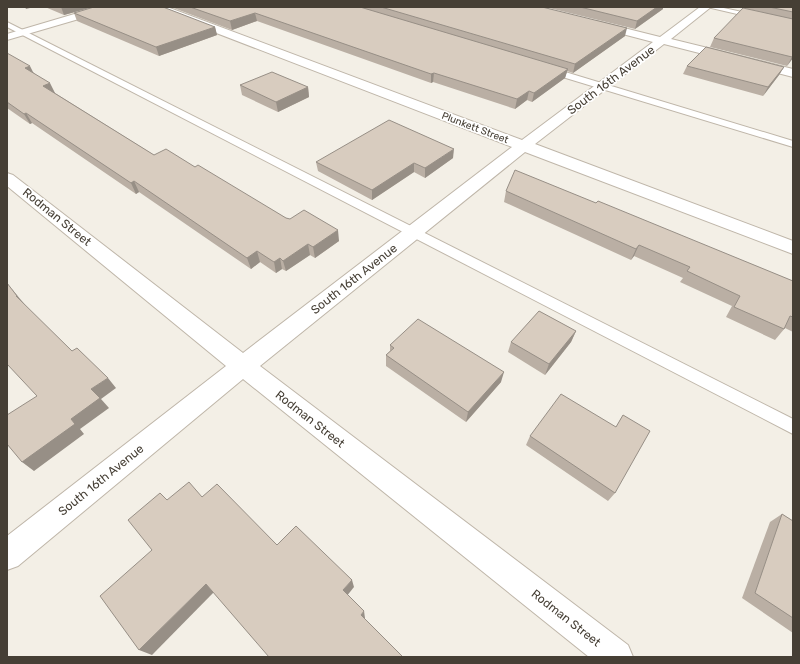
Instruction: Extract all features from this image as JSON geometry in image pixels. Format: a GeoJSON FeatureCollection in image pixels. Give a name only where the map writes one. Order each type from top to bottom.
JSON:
{"type":"FeatureCollection","features":[{"type":"Feature","properties":{"kind":"street"},"geometry":{"type":"LineString","coordinates":[[7,37],[109,7]]}},
{"type":"Feature","properties":{"kind":"street","name":"Plunkett Street"},"geometry":{"type":"LineString","coordinates":[[158,7],[793,248]]}},
{"type":"Feature","properties":{"kind":"street","name":"South 16th Avenue"},"geometry":{"type":"LineString","coordinates":[[7,555],[243,366],[523,146],[706,7]]}},
{"type":"Feature","properties":{"kind":"street"},"geometry":{"type":"LineString","coordinates":[[588,22],[793,73]]}},
{"type":"Feature","properties":{"kind":"street","name":"Rodman Street"},"geometry":{"type":"LineString","coordinates":[[7,178],[243,366],[616,657]]}},
{"type":"Feature","properties":{"kind":"lane"},"geometry":{"type":"LineString","coordinates":[[710,7],[793,25]]}},
{"type":"Feature","properties":{"kind":"lane"},"geometry":{"type":"LineString","coordinates":[[7,24],[793,428]]}},
{"type":"Feature","properties":{"kind":"lane"},"geometry":{"type":"LineString","coordinates":[[543,68],[793,144]]}},
{"type":"Feature","properties":{"kind":"building"},"geometry":{"type":"Polygon","coordinates":[[[94,7],[163,7],[215,27],[156,47],[74,13],[94,7]]]}},
{"type":"Feature","properties":{"kind":"building"},"geometry":{"type":"Polygon","coordinates":[[[190,7],[360,7],[568,69],[534,93],[529,91],[517,99],[434,73],[431,74],[255,13],[230,21],[190,7]]]}},
{"type":"Feature","properties":{"kind":"building"},"geometry":{"type":"Polygon","coordinates":[[[381,7],[542,7],[627,28],[575,64],[381,7]]]}},
{"type":"Feature","properties":{"kind":"building"},"geometry":{"type":"Polygon","coordinates":[[[580,7],[657,7],[637,21],[580,7]]]}},
{"type":"Feature","properties":{"kind":"building"},"geometry":{"type":"Polygon","coordinates":[[[769,7],[793,7],[793,12],[769,7]]]}},
{"type":"Feature","properties":{"kind":"building"},"geometry":{"type":"Polygon","coordinates":[[[743,8],[793,19],[792,57],[714,38],[743,8]]]}},
{"type":"Feature","properties":{"kind":"building"},"geometry":{"type":"Polygon","coordinates":[[[706,47],[784,67],[768,87],[687,66],[706,47]]]}},
{"type":"Feature","properties":{"kind":"building"},"geometry":{"type":"Polygon","coordinates":[[[7,53],[30,66],[25,68],[50,83],[43,86],[154,155],[166,149],[195,167],[198,165],[286,218],[290,219],[304,210],[338,230],[313,247],[308,244],[283,261],[280,258],[274,262],[257,251],[247,258],[134,181],[131,183],[7,102],[7,53]]]}},
{"type":"Feature","properties":{"kind":"building"},"geometry":{"type":"Polygon","coordinates":[[[272,72],[308,87],[276,102],[240,85],[272,72]]]}},
{"type":"Feature","properties":{"kind":"building"},"geometry":{"type":"Polygon","coordinates":[[[389,120],[454,149],[425,168],[414,163],[372,190],[316,162],[389,120]]]}},
{"type":"Feature","properties":{"kind":"building"},"geometry":{"type":"Polygon","coordinates":[[[515,170],[596,203],[598,201],[793,281],[793,317],[790,316],[784,329],[734,307],[740,296],[687,271],[690,267],[639,245],[636,249],[506,191],[515,170]]]}},
{"type":"Feature","properties":{"kind":"building"},"geometry":{"type":"Polygon","coordinates":[[[7,283],[16,296],[72,351],[77,348],[108,378],[91,389],[100,398],[71,419],[75,424],[22,462],[7,444],[7,415],[37,396],[7,364],[7,283]]]}},
{"type":"Feature","properties":{"kind":"building"},"geometry":{"type":"Polygon","coordinates":[[[539,311],[576,331],[549,364],[511,342],[539,311]]]}},
{"type":"Feature","properties":{"kind":"building"},"geometry":{"type":"Polygon","coordinates":[[[418,319],[504,372],[468,412],[386,355],[394,348],[390,345],[418,319]]]}},
{"type":"Feature","properties":{"kind":"building"},"geometry":{"type":"Polygon","coordinates":[[[561,394],[616,427],[623,415],[650,431],[615,493],[530,436],[561,394]]]}},
{"type":"Feature","properties":{"kind":"building"},"geometry":{"type":"Polygon","coordinates":[[[189,482],[202,497],[217,484],[277,545],[296,526],[352,580],[343,590],[364,611],[361,615],[403,657],[269,657],[206,584],[139,650],[100,596],[152,550],[128,520],[160,493],[167,500],[189,482]]]}},
{"type":"Feature","properties":{"kind":"building"},"geometry":{"type":"Polygon","coordinates":[[[782,514],[793,521],[793,618],[755,593],[782,514]]]}}]}
